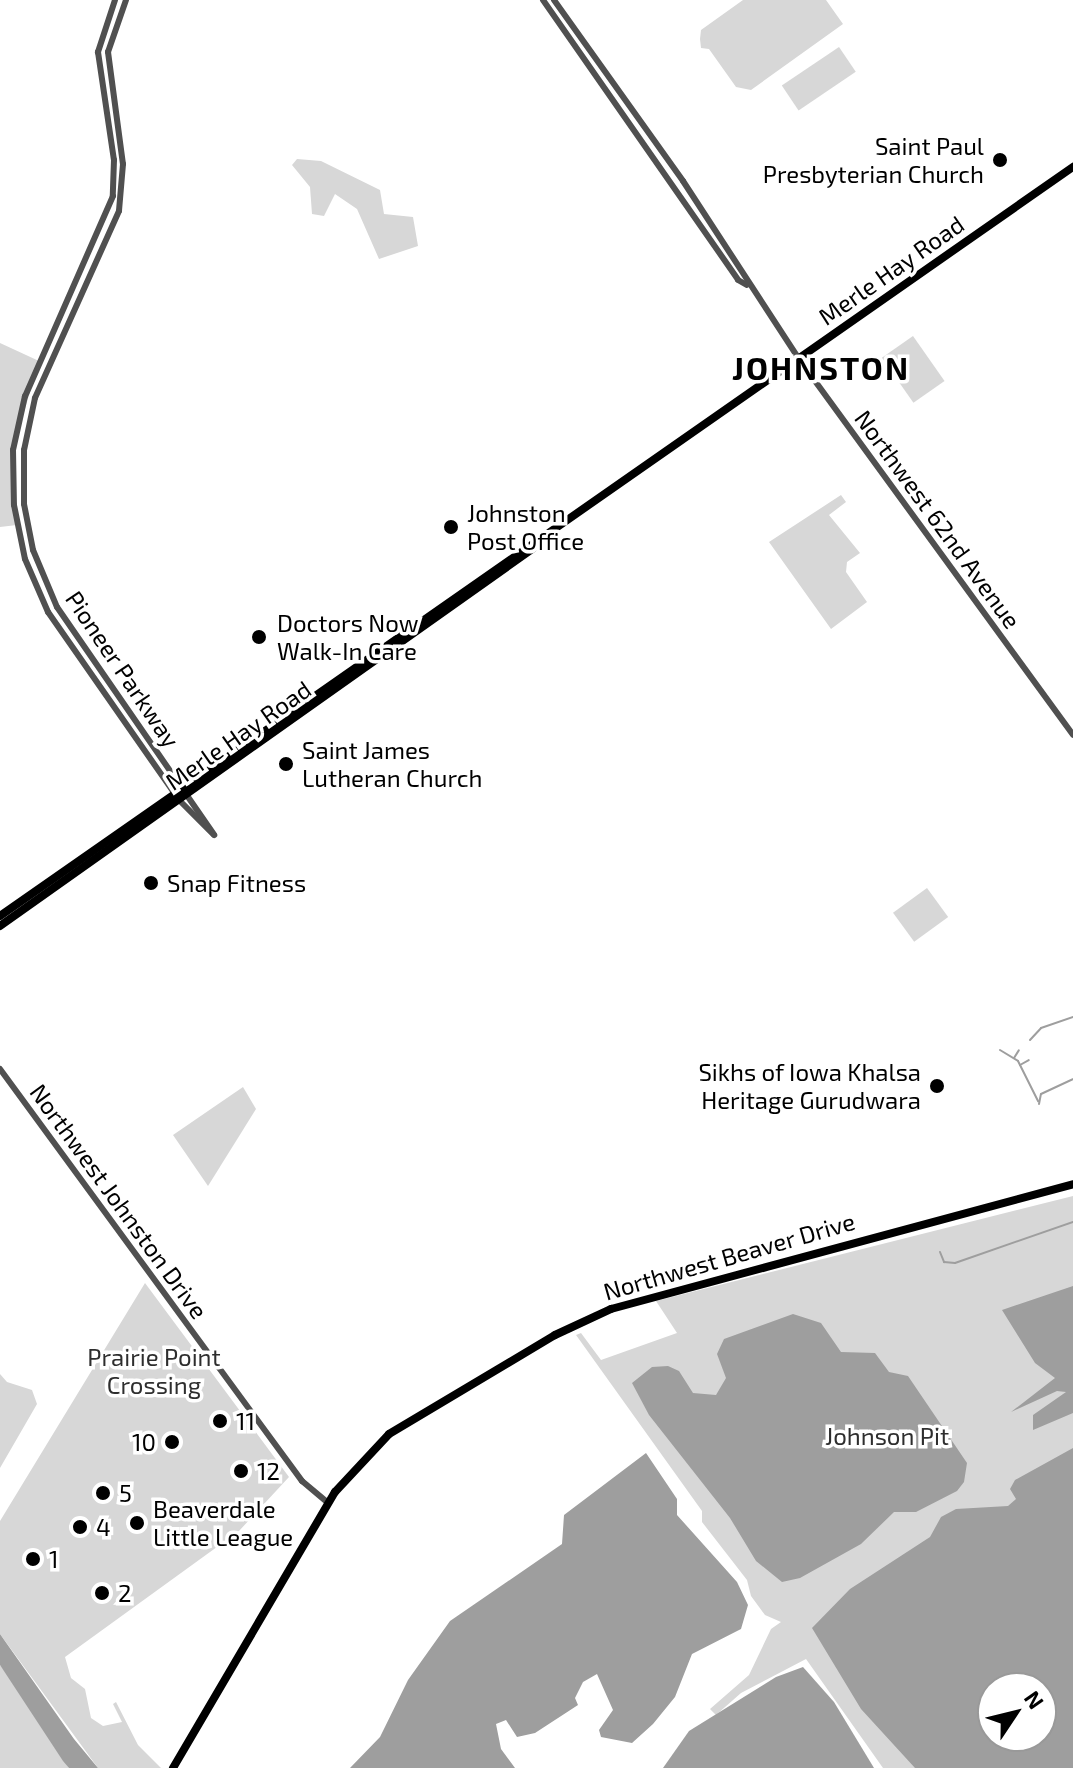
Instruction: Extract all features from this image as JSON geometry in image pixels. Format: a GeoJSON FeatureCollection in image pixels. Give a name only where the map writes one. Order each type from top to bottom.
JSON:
{"type":"FeatureCollection","features":[{"type":"Feature","properties":{"kind":"main road","name":"Merle Hay Road"},"geometry":{"type":"LineString","coordinates":[[0,916],[180,794],[1073,167]]}},
{"type":"Feature","properties":{"kind":"main road","name":"Merle Hay Road"},"geometry":{"type":"LineString","coordinates":[[0,926],[180,794]]}},
{"type":"Feature","properties":{"kind":"main road","name":"Northwest Beaver Drive"},"geometry":{"type":"LineString","coordinates":[[173,1768],[328,1503],[378,1442],[584,1320],[685,1285],[1073,1184]]}},
{"type":"Feature","properties":{"kind":"street","name":"Pioneer Parkway"},"geometry":{"type":"LineString","coordinates":[[115,0],[98,52],[114,160],[113,196],[25,396],[13,450],[14,505],[25,559],[48,612],[180,794],[214,835],[180,794],[57,607],[33,550],[24,504],[24,450],[35,398],[119,211],[123,164],[108,52],[126,0]]}},
{"type":"Feature","properties":{"kind":"street","name":"Northwest 62nd Avenue"},"geometry":{"type":"LineString","coordinates":[[543,0],[738,280],[747,285]]}},
{"type":"Feature","properties":{"kind":"street","name":"Northwest 62nd Avenue"},"geometry":{"type":"LineString","coordinates":[[554,0],[683,181],[747,285],[799,359],[1073,735]]}},
{"type":"Feature","properties":{"kind":"street","name":"Northwest Johnston Drive"},"geometry":{"type":"LineString","coordinates":[[0,1069],[302,1481],[328,1503]]}},
{"type":"Feature","properties":{"kind":"green space"},"geometry":{"type":"Polygon","coordinates":[[[743,0],[826,0],[843,24],[751,90],[736,87],[709,49],[701,48],[700,39],[701,30],[743,0]]]}},
{"type":"Feature","properties":{"kind":"green space"},"geometry":{"type":"Polygon","coordinates":[[[839,47],[856,72],[799,110],[782,86],[839,47]]]}},
{"type":"Feature","properties":{"kind":"green space"},"geometry":{"type":"Polygon","coordinates":[[[297,159],[321,161],[380,190],[384,214],[413,217],[418,246],[379,259],[357,209],[335,194],[324,216],[312,214],[310,187],[292,165],[297,159]]]}},
{"type":"Feature","properties":{"kind":"green space"},"geometry":{"type":"Polygon","coordinates":[[[913,336],[945,381],[913,403],[882,358],[913,336]]]}},
{"type":"Feature","properties":{"kind":"green space"},"geometry":{"type":"Polygon","coordinates":[[[0,343],[39,361],[13,450],[17,525],[0,527],[0,343]]]}},
{"type":"Feature","properties":{"kind":"green space"},"geometry":{"type":"Polygon","coordinates":[[[841,495],[846,502],[829,515],[860,553],[847,562],[846,572],[867,602],[831,629],[769,542],[841,495]]]}},
{"type":"Feature","properties":{"kind":"green space"},"geometry":{"type":"Polygon","coordinates":[[[927,888],[948,917],[914,942],[893,913],[927,888]]]}},
{"type":"Feature","properties":{"kind":"green space"},"geometry":{"type":"Polygon","coordinates":[[[243,1087],[256,1109],[208,1186],[173,1135],[243,1087]]]}},
{"type":"Feature","properties":{"kind":"green space","name":"Johnson Pit"},"geometry":{"type":"Polygon","coordinates":[[[1073,1196],[1073,1768],[883,1768],[806,1659],[741,1693],[716,1715],[710,1709],[749,1675],[771,1629],[781,1622],[765,1615],[751,1596],[747,1580],[702,1522],[702,1511],[576,1335],[581,1333],[601,1360],[677,1333],[656,1301],[1073,1196]]]}},
{"type":"Feature","properties":{"kind":"green space","name":"Beaverdale Little League"},"geometry":{"type":"Polygon","coordinates":[[[145,1283],[289,1477],[239,1531],[65,1657],[71,1678],[85,1689],[91,1718],[103,1726],[122,1722],[113,1704],[116,1702],[138,1745],[161,1768],[98,1768],[0,1634],[0,1521],[145,1283]]]}},
{"type":"Feature","properties":{"kind":"green space"},"geometry":{"type":"Polygon","coordinates":[[[0,1374],[7,1382],[32,1390],[37,1404],[0,1468],[0,1374]]]}},
{"type":"Feature","properties":{"kind":"green space"},"geometry":{"type":"Polygon","coordinates":[[[0,1665],[16,1685],[69,1768],[0,1768],[0,1665]]]}},
{"type":"Feature","properties":{"kind":"shaded area"},"geometry":{"type":"Polygon","coordinates":[[[1073,1286],[1073,1413],[1033,1430],[1033,1415],[1066,1392],[1057,1391],[1011,1412],[1055,1378],[1035,1363],[1002,1310],[1073,1286]]]}},
{"type":"Feature","properties":{"kind":"shaded area"},"geometry":{"type":"Polygon","coordinates":[[[793,1314],[821,1323],[841,1352],[875,1353],[889,1372],[908,1376],[967,1463],[964,1482],[957,1491],[916,1512],[894,1512],[861,1544],[800,1578],[782,1582],[756,1561],[730,1518],[649,1415],[632,1383],[652,1367],[668,1366],[679,1371],[693,1393],[716,1395],[726,1378],[717,1354],[724,1339],[793,1314]]]}},
{"type":"Feature","properties":{"kind":"shaded area"},"geometry":{"type":"Polygon","coordinates":[[[1073,1448],[1073,1768],[915,1768],[861,1709],[812,1628],[850,1589],[930,1537],[941,1517],[956,1509],[1008,1506],[1016,1499],[1010,1489],[1015,1480],[1073,1448]]]}},
{"type":"Feature","properties":{"kind":"shaded area"},"geometry":{"type":"Polygon","coordinates":[[[646,1453],[677,1499],[677,1515],[737,1582],[748,1605],[741,1629],[692,1654],[675,1697],[653,1724],[632,1743],[601,1737],[599,1730],[613,1710],[597,1674],[583,1682],[575,1698],[578,1705],[535,1733],[517,1737],[506,1720],[496,1724],[501,1749],[515,1768],[350,1768],[380,1737],[408,1680],[450,1621],[562,1544],[564,1515],[646,1453]]]}},
{"type":"Feature","properties":{"kind":"shaded area"},"geometry":{"type":"Polygon","coordinates":[[[0,1634],[98,1768],[69,1768],[63,1761],[0,1665],[0,1634]]]}},
{"type":"Feature","properties":{"kind":"shaded area"},"geometry":{"type":"Polygon","coordinates":[[[803,1667],[834,1702],[874,1768],[663,1768],[689,1731],[776,1677],[803,1667]]]}},
{"type":"Feature","properties":{"kind":"waterway"},"geometry":{"type":"LineString","coordinates":[[1030,1040],[1041,1028],[1073,1017]]}},
{"type":"Feature","properties":{"kind":"waterway"},"geometry":{"type":"LineString","coordinates":[[1000,1050],[1018,1061],[1038,1101]]}},
{"type":"Feature","properties":{"kind":"waterway"},"geometry":{"type":"LineString","coordinates":[[1014,1058],[1019,1050]]}},
{"type":"Feature","properties":{"kind":"waterway"},"geometry":{"type":"LineString","coordinates":[[1020,1065],[1029,1060]]}},
{"type":"Feature","properties":{"kind":"waterway"},"geometry":{"type":"LineString","coordinates":[[1039,1104],[1041,1094],[1073,1079]]}},
{"type":"Feature","properties":{"kind":"waterway"},"geometry":{"type":"LineString","coordinates":[[940,1252],[944,1262],[955,1263],[1073,1222]]}},
{"type":"Feature","properties":{"kind":"place","name":"Saint Paul Presbyterian Church"},"geometry":{"type":"Point","coordinates":[1000,160]}},
{"type":"Feature","properties":{"kind":"place","name":"Johnston Post Office"},"geometry":{"type":"Point","coordinates":[451,527]}},
{"type":"Feature","properties":{"kind":"place","name":"Doctors Now Walk-In Care"},"geometry":{"type":"Point","coordinates":[259,637]}},
{"type":"Feature","properties":{"kind":"place","name":"Saint James Lutheran Church"},"geometry":{"type":"Point","coordinates":[286,764]}},
{"type":"Feature","properties":{"kind":"place","name":"Snap Fitness"},"geometry":{"type":"Point","coordinates":[151,883]}},
{"type":"Feature","properties":{"kind":"place","name":"Sikhs of Iowa Khalsa Heritage Gurudwara"},"geometry":{"type":"Point","coordinates":[937,1086]}},
{"type":"Feature","properties":{"kind":"place","name":"11"},"geometry":{"type":"Point","coordinates":[220,1421]}},
{"type":"Feature","properties":{"kind":"place","name":"10"},"geometry":{"type":"Point","coordinates":[172,1442]}},
{"type":"Feature","properties":{"kind":"place","name":"12"},"geometry":{"type":"Point","coordinates":[241,1471]}},
{"type":"Feature","properties":{"kind":"place","name":"5"},"geometry":{"type":"Point","coordinates":[103,1493]}},
{"type":"Feature","properties":{"kind":"place","name":"Beaverdale Little League"},"geometry":{"type":"Point","coordinates":[137,1523]}},
{"type":"Feature","properties":{"kind":"place","name":"4"},"geometry":{"type":"Point","coordinates":[80,1527]}},
{"type":"Feature","properties":{"kind":"place","name":"1"},"geometry":{"type":"Point","coordinates":[33,1559]}},
{"type":"Feature","properties":{"kind":"place","name":"2"},"geometry":{"type":"Point","coordinates":[102,1593]}},
{"type":"Feature","properties":{"kind":"district","name":"JOHNSTON"},"geometry":{"type":"Point","coordinates":[821,367]}},
{"type":"Feature","properties":{"kind":"park label","name":"Prairie Point Crossing"},"geometry":{"type":"Point","coordinates":[154,1371]}}]}
